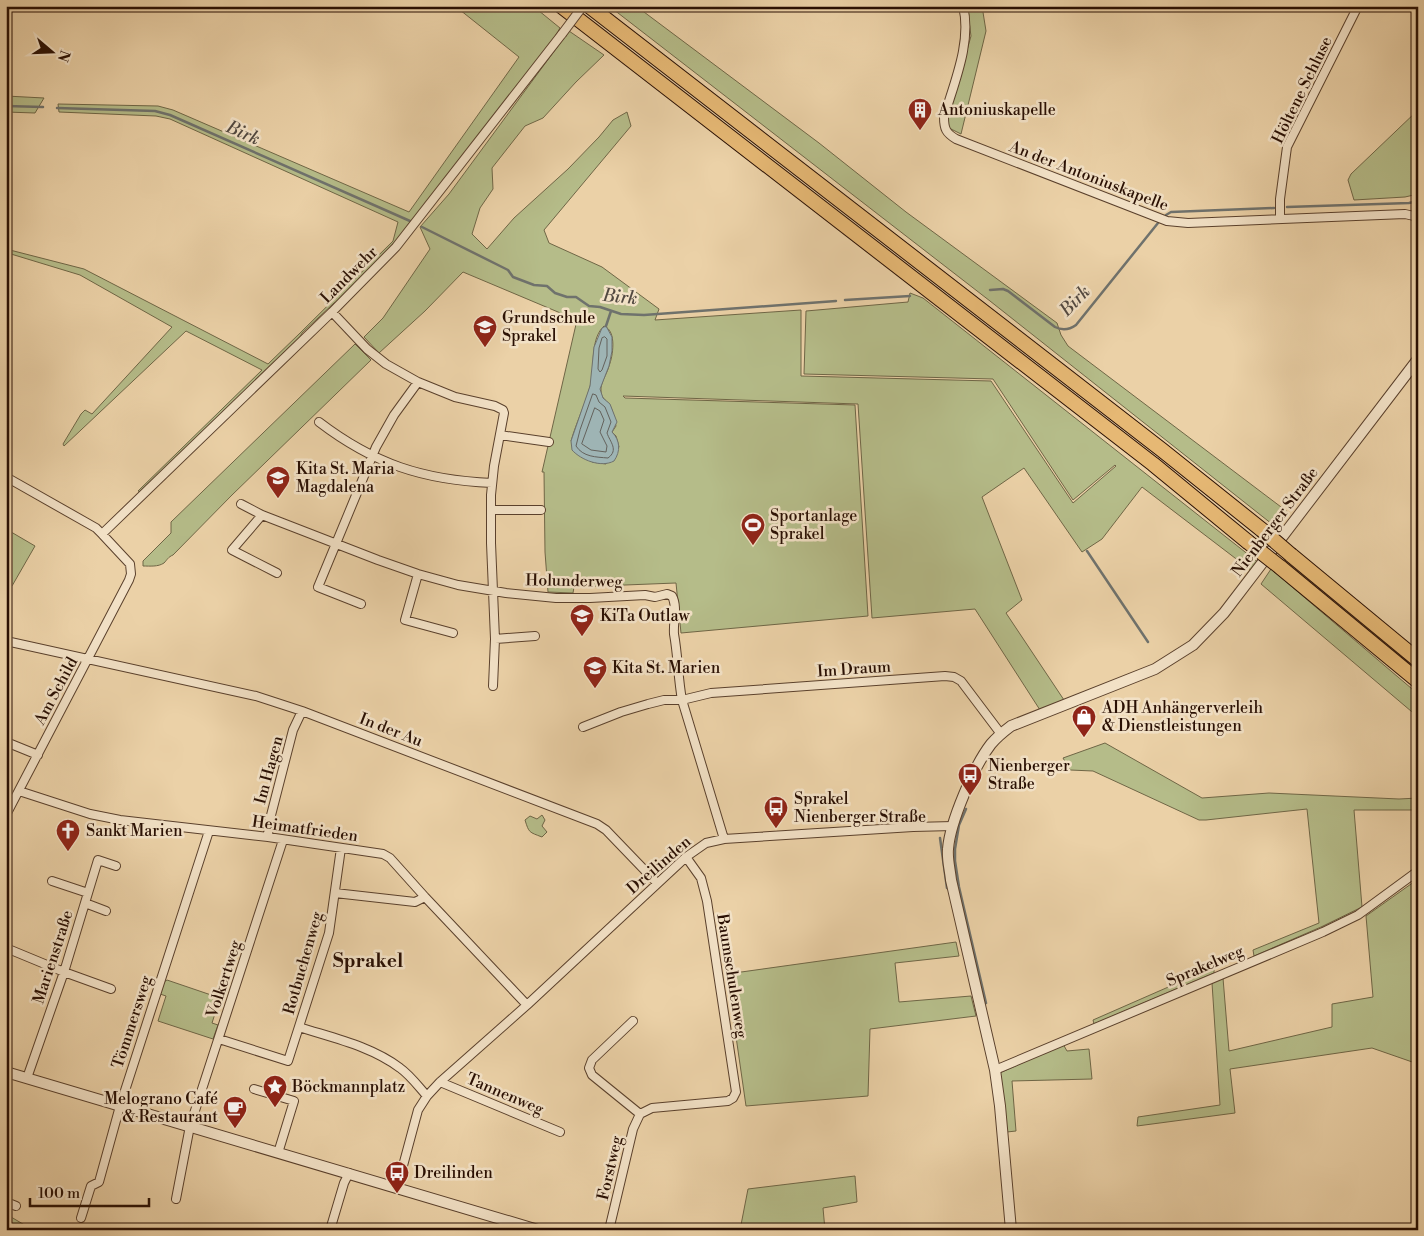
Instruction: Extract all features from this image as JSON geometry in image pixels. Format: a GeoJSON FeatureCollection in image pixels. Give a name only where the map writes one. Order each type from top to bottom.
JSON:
{"type":"FeatureCollection","features":[{"type":"Feature","properties":{"kind":"highway"},"geometry":{"type":"LineString","coordinates":[[561,6],[1152,464],[1418,680]]}},
{"type":"Feature","properties":{"kind":"highway"},"geometry":{"type":"LineString","coordinates":[[589,6],[1262,530],[1418,660]]}},
{"type":"Feature","properties":{"kind":"street","name":"Landwehr"},"geometry":{"type":"LineString","coordinates":[[102,534],[332,312],[396,247],[583,6]]}},
{"type":"Feature","properties":{"kind":"street","name":"An der Antoniuskapelle"},"geometry":{"type":"LineString","coordinates":[[963,6],[966,17],[966,32],[944,118],[944,127],[947,134],[992,154],[1167,221],[1188,223],[1280,216],[1405,214],[1418,217]]}},
{"type":"Feature","properties":{"kind":"street","name":"Höltene Schluse"},"geometry":{"type":"LineString","coordinates":[[1280,216],[1280,199],[1287,148],[1358,6]]}},
{"type":"Feature","properties":{"kind":"street"},"geometry":{"type":"LineString","coordinates":[[332,312],[367,349],[393,368],[418,382],[455,396],[501,408],[504,413],[492,483],[493,686]]}},
{"type":"Feature","properties":{"kind":"street","name":"Nienberger Straße"},"geometry":{"type":"LineString","coordinates":[[1011,1230],[995,1070],[951,880],[948,849],[953,826],[965,795],[983,757],[1001,734],[1011,726],[1155,669],[1183,652],[1203,636],[1224,613],[1418,359]]}},
{"type":"Feature","properties":{"kind":"street"},"geometry":{"type":"LineString","coordinates":[[362,604],[318,587],[380,439],[394,415],[418,382]]}},
{"type":"Feature","properties":{"kind":"street"},"geometry":{"type":"LineString","coordinates":[[319,422],[344,440],[372,456],[406,470],[467,482],[492,483]]}},
{"type":"Feature","properties":{"kind":"street"},"geometry":{"type":"LineString","coordinates":[[500,435],[549,442]]}},
{"type":"Feature","properties":{"kind":"street"},"geometry":{"type":"LineString","coordinates":[[6,477],[96,528],[102,534]]}},
{"type":"Feature","properties":{"kind":"street","name":"Holunderweg"},"geometry":{"type":"LineString","coordinates":[[241,504],[262,515],[336,544],[418,574],[451,583],[493,591],[556,598],[645,595],[655,597],[670,595],[674,600],[674,631],[677,643],[679,685],[682,700]]}},
{"type":"Feature","properties":{"kind":"street"},"geometry":{"type":"LineString","coordinates":[[491,510],[541,510]]}},
{"type":"Feature","properties":{"kind":"street"},"geometry":{"type":"LineString","coordinates":[[262,515],[232,550],[277,573]]}},
{"type":"Feature","properties":{"kind":"street","name":"Am Schild"},"geometry":{"type":"LineString","coordinates":[[6,815],[129,580],[131,574],[130,564],[102,534]]}},
{"type":"Feature","properties":{"kind":"street"},"geometry":{"type":"LineString","coordinates":[[418,574],[405,620],[453,634]]}},
{"type":"Feature","properties":{"kind":"street"},"geometry":{"type":"LineString","coordinates":[[494,639],[535,636]]}},
{"type":"Feature","properties":{"kind":"street","name":"In der Au"},"geometry":{"type":"LineString","coordinates":[[6,641],[256,696],[302,711],[597,824],[606,830],[657,883]]}},
{"type":"Feature","properties":{"kind":"street","name":"Im Draum"},"geometry":{"type":"LineString","coordinates":[[583,727],[648,704],[664,700],[682,700],[711,693],[950,676],[958,678],[964,684],[1001,734]]}},
{"type":"Feature","properties":{"kind":"street"},"geometry":{"type":"LineString","coordinates":[[682,700],[724,839]]}},
{"type":"Feature","properties":{"kind":"street","name":"Im Hagen"},"geometry":{"type":"LineString","coordinates":[[268,837],[269,823],[293,730],[302,711]]}},
{"type":"Feature","properties":{"kind":"street"},"geometry":{"type":"LineString","coordinates":[[6,742],[38,755]]}},
{"type":"Feature","properties":{"kind":"street","name":"Heimatfrieden"},"geometry":{"type":"LineString","coordinates":[[19,791],[90,814],[120,820],[268,837],[383,854],[390,858],[527,1004]]}},
{"type":"Feature","properties":{"kind":"street","name":"Dreilinden"},"geometry":{"type":"LineString","coordinates":[[397,1188],[418,1110],[427,1096],[657,883],[686,857],[706,843],[724,839],[953,826]]}},
{"type":"Feature","properties":{"kind":"street","name":"Tömmersweg"},"geometry":{"type":"LineString","coordinates":[[81,1218],[91,1186],[99,1182],[120,1106],[209,831]]}},
{"type":"Feature","properties":{"kind":"street","name":"Volkertweg"},"geometry":{"type":"LineString","coordinates":[[176,1199],[190,1126],[283,840]]}},
{"type":"Feature","properties":{"kind":"street","name":"Rotbuchenweg"},"geometry":{"type":"LineString","coordinates":[[219,1039],[288,1061],[330,933],[341,848]]}},
{"type":"Feature","properties":{"kind":"street","name":"Baumschulenweg"},"geometry":{"type":"LineString","coordinates":[[640,1114],[652,1108],[728,1101],[733,1098],[736,1092],[701,878],[686,857]]}},
{"type":"Feature","properties":{"kind":"street","name":"Marienstraße"},"geometry":{"type":"LineString","coordinates":[[27,1078],[64,972],[98,860],[116,866]]}},
{"type":"Feature","properties":{"kind":"street","name":"Sprakelweg"},"geometry":{"type":"LineString","coordinates":[[995,1070],[1322,932],[1358,915],[1418,871]]}},
{"type":"Feature","properties":{"kind":"street"},"geometry":{"type":"LineString","coordinates":[[52,881],[88,893]]}},
{"type":"Feature","properties":{"kind":"street"},"geometry":{"type":"LineString","coordinates":[[335,893],[414,902],[425,897]]}},
{"type":"Feature","properties":{"kind":"street"},"geometry":{"type":"LineString","coordinates":[[85,903],[106,911]]}},
{"type":"Feature","properties":{"kind":"street"},"geometry":{"type":"LineString","coordinates":[[6,948],[64,972],[111,988]]}},
{"type":"Feature","properties":{"kind":"street"},"geometry":{"type":"LineString","coordinates":[[633,1021],[592,1060],[589,1068],[592,1075],[640,1114]]}},
{"type":"Feature","properties":{"kind":"street","name":"Rotbuchenweg"},"geometry":{"type":"LineString","coordinates":[[299,1027],[358,1046],[399,1067],[427,1096]]}},
{"type":"Feature","properties":{"kind":"street"},"geometry":{"type":"LineString","coordinates":[[6,1072],[538,1230]]}},
{"type":"Feature","properties":{"kind":"street","name":"Tannenweg"},"geometry":{"type":"LineString","coordinates":[[440,1082],[560,1132]]}},
{"type":"Feature","properties":{"kind":"street"},"geometry":{"type":"LineString","coordinates":[[254,1089],[294,1101],[278,1153]]}},
{"type":"Feature","properties":{"kind":"street","name":"Forstweg"},"geometry":{"type":"LineString","coordinates":[[609,1230],[633,1129],[640,1114]]}},
{"type":"Feature","properties":{"kind":"street"},"geometry":{"type":"LineString","coordinates":[[330,1230],[344,1183],[349,1173]]}},
{"type":"Feature","properties":{"kind":"street"},"geometry":{"type":"LineString","coordinates":[[6,1202],[16,1206]]}},
{"type":"Feature","properties":{"kind":"green space"},"geometry":{"type":"Polygon","coordinates":[[[455,6],[533,6],[560,28],[400,238],[341,301],[334,303],[302,333],[141,492],[138,491],[262,370],[186,331],[64,446],[63,444],[81,414],[85,410],[92,414],[172,327],[80,275],[11,254],[6,265],[6,249],[84,269],[268,364],[393,241],[398,222],[170,119],[156,116],[59,112],[58,104],[158,106],[173,110],[409,212],[519,57],[455,6]]]}},
{"type":"Feature","properties":{"kind":"green space"},"geometry":{"type":"Polygon","coordinates":[[[609,6],[636,6],[819,143],[906,212],[1057,323],[1061,335],[1068,346],[1289,513],[1277,528],[990,301],[609,6]]]}},
{"type":"Feature","properties":{"kind":"green space"},"geometry":{"type":"Polygon","coordinates":[[[967,6],[982,6],[986,31],[961,134],[947,127],[971,36],[967,6]]]}},
{"type":"Feature","properties":{"kind":"green space"},"geometry":{"type":"Polygon","coordinates":[[[569,31],[604,55],[543,118],[525,126],[492,168],[493,189],[480,208],[472,234],[487,249],[514,218],[568,169],[613,120],[627,112],[631,126],[544,230],[549,243],[602,267],[659,309],[655,320],[801,310],[801,376],[991,381],[1073,503],[1116,466],[1073,500],[993,379],[804,374],[806,311],[908,302],[910,293],[923,298],[1259,563],[1252,571],[1142,487],[1102,539],[1082,552],[1024,468],[982,497],[1022,600],[1006,613],[1064,700],[1040,710],[975,609],[872,618],[858,404],[623,396],[625,398],[855,405],[868,616],[681,633],[676,583],[574,587],[573,593],[548,592],[545,552],[544,472],[542,472],[577,320],[463,272],[425,311],[379,353],[364,337],[383,318],[430,249],[420,227],[449,194],[569,31]],[[604,326],[597,337],[590,386],[571,441],[592,462],[606,464],[619,447],[616,436],[612,432],[616,426],[612,411],[601,393],[613,350],[611,333],[604,326]]]}},
{"type":"Feature","properties":{"kind":"green space"},"geometry":{"type":"Polygon","coordinates":[[[6,96],[44,98],[35,113],[6,112],[6,96]]]}},
{"type":"Feature","properties":{"kind":"green space"},"geometry":{"type":"Polygon","coordinates":[[[1418,110],[1418,194],[1405,197],[1354,200],[1348,180],[1351,174],[1418,110]]]}},
{"type":"Feature","properties":{"kind":"green space"},"geometry":{"type":"Polygon","coordinates":[[[355,344],[371,360],[173,555],[162,564],[143,566],[143,561],[171,533],[171,522],[355,344]]]}},
{"type":"Feature","properties":{"kind":"green space"},"geometry":{"type":"Polygon","coordinates":[[[6,529],[35,546],[12,586],[6,585],[6,529]]]}},
{"type":"Feature","properties":{"kind":"green space"},"geometry":{"type":"Polygon","coordinates":[[[1271,569],[1418,694],[1418,717],[1261,584],[1271,569]]]}},
{"type":"Feature","properties":{"kind":"green space"},"geometry":{"type":"Polygon","coordinates":[[[1105,743],[1202,798],[1269,793],[1399,799],[1418,798],[1418,810],[1354,810],[1362,907],[1254,956],[1253,950],[1319,923],[1307,809],[1199,820],[1093,771],[1070,770],[1063,758],[1105,743]]]}},
{"type":"Feature","properties":{"kind":"green space"},"geometry":{"type":"Polygon","coordinates":[[[542,815],[545,820],[542,826],[547,832],[542,837],[530,832],[525,820],[530,816],[537,819],[542,815]]]}},
{"type":"Feature","properties":{"kind":"green space"},"geometry":{"type":"Polygon","coordinates":[[[1418,879],[1418,1064],[1372,1048],[1230,1069],[1235,1113],[1137,1126],[1138,1117],[1220,1105],[1212,983],[1223,978],[1229,1051],[1332,1027],[1332,1004],[1373,997],[1366,916],[1418,879]]]}},
{"type":"Feature","properties":{"kind":"green space"},"geometry":{"type":"Polygon","coordinates":[[[956,942],[959,956],[895,963],[899,1002],[971,996],[976,1016],[870,1029],[868,1096],[746,1106],[727,974],[956,942]]]}},
{"type":"Feature","properties":{"kind":"green space"},"geometry":{"type":"Polygon","coordinates":[[[1214,967],[1214,973],[1094,1024],[1093,1020],[1214,967]]]}},
{"type":"Feature","properties":{"kind":"green space"},"geometry":{"type":"Polygon","coordinates":[[[167,980],[220,998],[212,1023],[218,1025],[213,1039],[158,1021],[166,996],[160,994],[164,982],[167,980]]]}},
{"type":"Feature","properties":{"kind":"green space"},"geometry":{"type":"Polygon","coordinates":[[[1063,1044],[1067,1051],[1089,1049],[1092,1079],[1012,1081],[1016,1131],[1007,1132],[1000,1073],[1063,1044]]]}},
{"type":"Feature","properties":{"kind":"green space"},"geometry":{"type":"Polygon","coordinates":[[[855,1176],[857,1202],[823,1208],[825,1230],[740,1230],[748,1189],[855,1176]]]}},
{"type":"Feature","properties":{"kind":"green space"},"geometry":{"type":"Polygon","coordinates":[[[6,1214],[33,1230],[6,1230],[6,1214]]]}},
{"type":"Feature","properties":{"kind":"water"},"geometry":{"type":"Polygon","coordinates":[[[606,326],[612,337],[612,351],[609,366],[600,389],[603,398],[610,404],[617,422],[612,432],[617,438],[619,450],[614,461],[603,464],[586,460],[576,454],[572,450],[571,441],[590,386],[594,347],[602,328],[606,326]]]}},
{"type":"Feature","properties":{"kind":"waterway","name":"Birk"},"geometry":{"type":"LineString","coordinates":[[6,106],[43,107]]}},
{"type":"Feature","properties":{"kind":"waterway","name":"Birk"},"geometry":{"type":"LineString","coordinates":[[57,108],[155,111],[170,115],[410,221]]}},
{"type":"Feature","properties":{"kind":"waterway","name":"Birk"},"geometry":{"type":"LineString","coordinates":[[1287,207],[1409,203],[1418,201]]}},
{"type":"Feature","properties":{"kind":"waterway","name":"Birk"},"geometry":{"type":"LineString","coordinates":[[1166,215],[1171,212],[1274,208]]}},
{"type":"Feature","properties":{"kind":"waterway","name":"Birk"},"geometry":{"type":"LineString","coordinates":[[990,290],[1003,289],[1008,291],[1055,327],[1071,328],[1076,325],[1158,223]]}},
{"type":"Feature","properties":{"kind":"waterway","name":"Birk"},"geometry":{"type":"LineString","coordinates":[[422,227],[508,270],[513,277],[534,285],[547,286],[555,293],[567,297],[576,297],[589,306],[600,307],[621,314],[644,315],[836,301]]}},
{"type":"Feature","properties":{"kind":"waterway","name":"Birk"},"geometry":{"type":"LineString","coordinates":[[845,300],[910,296]]}},
{"type":"Feature","properties":{"kind":"waterway"},"geometry":{"type":"LineString","coordinates":[[606,326],[611,311]]}},
{"type":"Feature","properties":{"kind":"waterway"},"geometry":{"type":"LineString","coordinates":[[1087,551],[1148,642]]}},
{"type":"Feature","properties":{"kind":"waterway"},"geometry":{"type":"LineString","coordinates":[[966,809],[959,825],[955,861],[959,887],[986,1003]]}},
{"type":"Feature","properties":{"kind":"waterway"},"geometry":{"type":"LineString","coordinates":[[940,838],[947,888]]}},
{"type":"Feature","properties":{"kind":"place","name":"Antoniuskapelle"},"geometry":{"type":"Point","coordinates":[920,131]}},
{"type":"Feature","properties":{"kind":"place","name":"Grundschule Sprakel"},"geometry":{"type":"Point","coordinates":[485,348]}},
{"type":"Feature","properties":{"kind":"place","name":"Kita St. Maria Magdalena"},"geometry":{"type":"Point","coordinates":[278,499]}},
{"type":"Feature","properties":{"kind":"place","name":"Sportanlage Sprakel"},"geometry":{"type":"Point","coordinates":[753,546]}},
{"type":"Feature","properties":{"kind":"place","name":"KiTa Outlaw"},"geometry":{"type":"Point","coordinates":[582,637]}},
{"type":"Feature","properties":{"kind":"place","name":"Kita St. Marien"},"geometry":{"type":"Point","coordinates":[595,689]}},
{"type":"Feature","properties":{"kind":"place","name":"ADH Anhängerverleih & Dienstleistungen"},"geometry":{"type":"Point","coordinates":[1084,738]}},
{"type":"Feature","properties":{"kind":"place","name":"Nienberger Straße"},"geometry":{"type":"Point","coordinates":[970,796]}},
{"type":"Feature","properties":{"kind":"place","name":"Sprakel Nienberger Straße"},"geometry":{"type":"Point","coordinates":[776,829]}},
{"type":"Feature","properties":{"kind":"place","name":"Sankt Marien"},"geometry":{"type":"Point","coordinates":[68,852]}},
{"type":"Feature","properties":{"kind":"place","name":"Böckmannplatz"},"geometry":{"type":"Point","coordinates":[275,1108]}},
{"type":"Feature","properties":{"kind":"place","name":"Melograno Café & Restaurant"},"geometry":{"type":"Point","coordinates":[235,1129]}},
{"type":"Feature","properties":{"kind":"place","name":"Dreilinden"},"geometry":{"type":"Point","coordinates":[397,1194]}},
{"type":"Feature","properties":{"kind":"district","name":"Sprakel"},"geometry":{"type":"Point","coordinates":[368,961]}}]}
